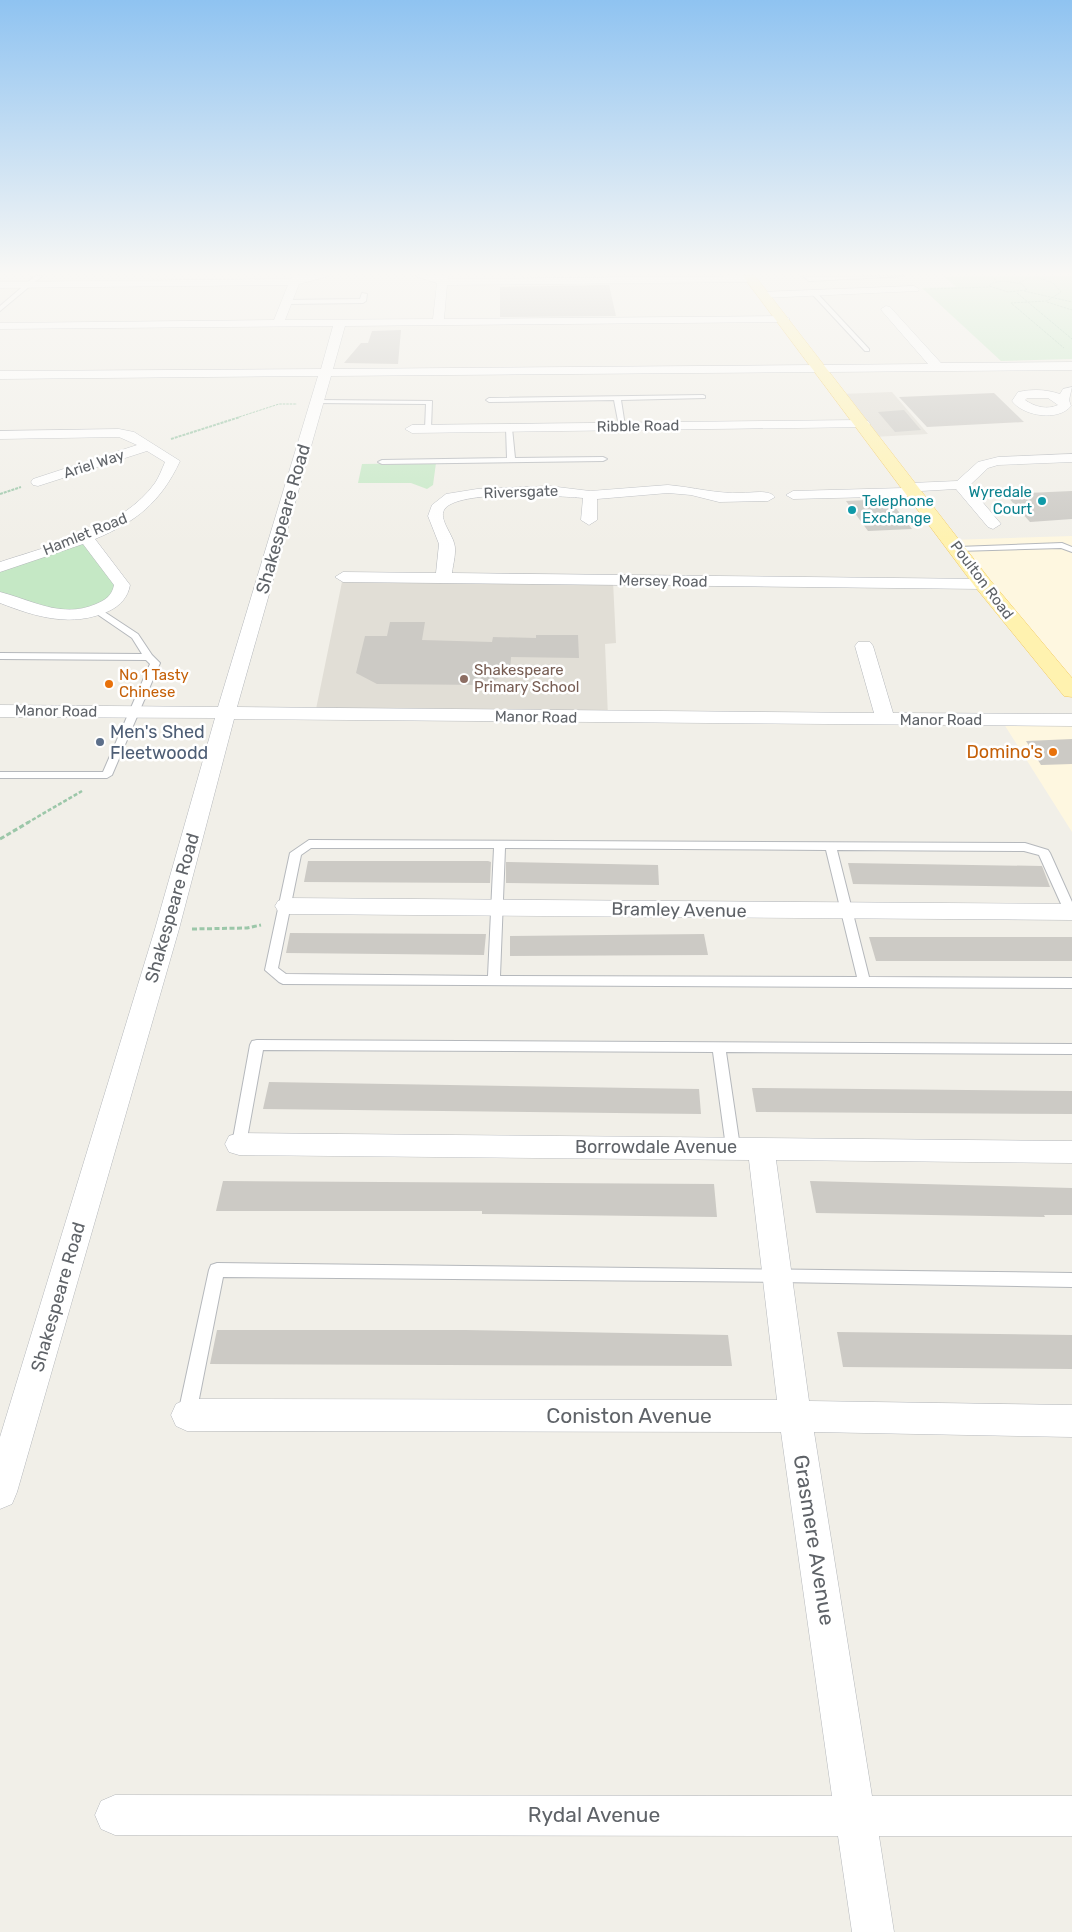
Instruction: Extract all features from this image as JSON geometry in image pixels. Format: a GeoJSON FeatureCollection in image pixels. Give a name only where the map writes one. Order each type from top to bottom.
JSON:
{"type":"FeatureCollection","features":[{"type":"Feature","properties":{"kind":"main road","name":"Poulton Road"},"geometry":{"type":"LineString","coordinates":[[821,368],[983,584],[1072,691]]}},
{"type":"Feature","properties":{"kind":"street","name":"Shakespeare Road"},"geometry":{"type":"LineString","coordinates":[[0,1492],[167,929],[226,713],[328,366]]}},
{"type":"Feature","properties":{"kind":"street"},"geometry":{"type":"LineString","coordinates":[[0,375],[1071,367]]}},
{"type":"Feature","properties":{"kind":"street"},"geometry":{"type":"LineString","coordinates":[[1063,400],[1067,392],[1072,390]]}},
{"type":"Feature","properties":{"kind":"street","name":"Ribble Road"},"geometry":{"type":"LineString","coordinates":[[412,429],[863,424]]}},
{"type":"Feature","properties":{"kind":"street","name":"Hamlet Road"},"geometry":{"type":"LineString","coordinates":[[0,435],[119,433],[129,435],[173,461],[153,497],[129,517],[84,537],[0,567]]}},
{"type":"Feature","properties":{"kind":"street","name":"Ariel Way"},"geometry":{"type":"LineString","coordinates":[[38,482],[149,446]]}},
{"type":"Feature","properties":{"kind":"street"},"geometry":{"type":"LineString","coordinates":[[793,495],[960,486],[983,465],[998,461],[1072,458]]}},
{"type":"Feature","properties":{"kind":"street"},"geometry":{"type":"LineString","coordinates":[[960,486],[993,524]]}},
{"type":"Feature","properties":{"kind":"street","name":"Riversgate"},"geometry":{"type":"LineString","coordinates":[[451,497],[477,493],[549,490],[590,495],[668,489],[691,491],[719,503],[750,491],[768,497]]}},
{"type":"Feature","properties":{"kind":"street"},"geometry":{"type":"LineString","coordinates":[[436,490],[451,497],[437,508],[435,516],[447,544],[444,578]]}},
{"type":"Feature","properties":{"kind":"street"},"geometry":{"type":"LineString","coordinates":[[589,520],[590,495]]}},
{"type":"Feature","properties":{"kind":"street"},"geometry":{"type":"LineString","coordinates":[[0,597],[54,615],[81,615],[113,602],[121,591],[122,585],[84,537]]}},
{"type":"Feature","properties":{"kind":"street","name":"Mersey Road"},"geometry":{"type":"LineString","coordinates":[[343,577],[983,584]]}},
{"type":"Feature","properties":{"kind":"street"},"geometry":{"type":"LineString","coordinates":[[864,646],[886,720]]}},
{"type":"Feature","properties":{"kind":"street","name":"Manor Road"},"geometry":{"type":"LineString","coordinates":[[0,711],[886,720],[1072,720]]}},
{"type":"Feature","properties":{"kind":"street","name":"Bramley Avenue"},"geometry":{"type":"LineString","coordinates":[[284,914],[497,908],[1071,913]]}},
{"type":"Feature","properties":{"kind":"street","name":"Borrowdale Avenue"},"geometry":{"type":"LineString","coordinates":[[239,1144],[1072,1152]]}},
{"type":"Feature","properties":{"kind":"street","name":"Grasmere Avenue"},"geometry":{"type":"LineString","coordinates":[[747,1148],[778,1275],[795,1416],[873,1932]]}},
{"type":"Feature","properties":{"kind":"street","name":"Coniston Avenue"},"geometry":{"type":"LineString","coordinates":[[186,1416],[795,1416],[1072,1421]]}},
{"type":"Feature","properties":{"kind":"street","name":"Rydal Avenue"},"geometry":{"type":"LineString","coordinates":[[115,1815],[1072,1816]]}},
{"type":"Feature","properties":{"kind":"lane"},"geometry":{"type":"LineString","coordinates":[[489,400],[703,397]]}},
{"type":"Feature","properties":{"kind":"lane"},"geometry":{"type":"LineString","coordinates":[[617,398],[622,426]]}},
{"type":"Feature","properties":{"kind":"lane"},"geometry":{"type":"LineString","coordinates":[[317,403],[430,402],[428,429]]}},
{"type":"Feature","properties":{"kind":"lane"},"geometry":{"type":"LineString","coordinates":[[509,428],[511,460]]}},
{"type":"Feature","properties":{"kind":"lane"},"geometry":{"type":"LineString","coordinates":[[382,462],[603,460]]}},
{"type":"Feature","properties":{"kind":"lane"},"geometry":{"type":"LineString","coordinates":[[958,549],[1072,544]]}},
{"type":"Feature","properties":{"kind":"lane"},"geometry":{"type":"LineString","coordinates":[[1062,545],[1072,550]]}},
{"type":"Feature","properties":{"kind":"lane"},"geometry":{"type":"LineString","coordinates":[[0,775],[106,775],[154,663],[135,636],[97,610]]}},
{"type":"Feature","properties":{"kind":"lane"},"geometry":{"type":"LineString","coordinates":[[0,656],[148,657]]}},
{"type":"Feature","properties":{"kind":"lane"},"geometry":{"type":"LineString","coordinates":[[1071,913],[1044,853],[1025,847],[831,848],[309,844],[296,853],[271,970],[283,979],[1072,983]]}},
{"type":"Feature","properties":{"kind":"lane"},"geometry":{"type":"LineString","coordinates":[[494,980],[500,845]]}},
{"type":"Feature","properties":{"kind":"lane"},"geometry":{"type":"LineString","coordinates":[[831,848],[864,982]]}},
{"type":"Feature","properties":{"kind":"lane"},"geometry":{"type":"LineString","coordinates":[[239,1144],[257,1045],[1072,1049]]}},
{"type":"Feature","properties":{"kind":"lane"},"geometry":{"type":"LineString","coordinates":[[719,1047],[747,1148]]}},
{"type":"Feature","properties":{"kind":"lane"},"geometry":{"type":"LineString","coordinates":[[186,1416],[217,1270],[778,1275],[1072,1280]]}},
{"type":"Feature","properties":{"kind":"path"},"geometry":{"type":"LineString","coordinates":[[149,446],[279,404],[317,403]]}},
{"type":"Feature","properties":{"kind":"path"},"geometry":{"type":"LineString","coordinates":[[0,838],[106,775]]}},
{"type":"Feature","properties":{"kind":"path"},"geometry":{"type":"LineString","coordinates":[[167,929],[247,928],[284,914]]}},
{"type":"Feature","properties":{"kind":"shaded area"},"geometry":{"type":"Polygon","coordinates":[[[892,392],[928,434],[873,437],[841,394],[892,392]]]}},
{"type":"Feature","properties":{"kind":"shaded area"},"geometry":{"type":"Polygon","coordinates":[[[1072,536],[1072,691],[951,540],[1072,536]]]}},
{"type":"Feature","properties":{"kind":"shaded area","name":"Shakespeare Primary School"},"geometry":{"type":"Polygon","coordinates":[[[343,577],[613,581],[616,643],[605,644],[608,717],[315,714],[343,577]]]}},
{"type":"Feature","properties":{"kind":"shaded area"},"geometry":{"type":"Polygon","coordinates":[[[1072,716],[1072,832],[1002,721],[1072,716]]]}},
{"type":"Feature","properties":{"kind":"green space"},"geometry":{"type":"Polygon","coordinates":[[[436,463],[433,485],[427,489],[411,483],[358,483],[362,464],[436,463]]]}},
{"type":"Feature","properties":{"kind":"green space"},"geometry":{"type":"Polygon","coordinates":[[[85,537],[121,591],[81,615],[0,597],[0,567],[85,537]]]}},
{"type":"Feature","properties":{"kind":"building"},"geometry":{"type":"Polygon","coordinates":[[[994,393],[1024,422],[927,427],[899,397],[994,393]]]}},
{"type":"Feature","properties":{"kind":"building"},"geometry":{"type":"Polygon","coordinates":[[[904,410],[921,430],[895,432],[878,412],[904,410]]]}},
{"type":"Feature","properties":{"kind":"building","name":"Wyredale Court"},"geometry":{"type":"Polygon","coordinates":[[[1072,491],[1072,519],[1030,522],[1005,494],[1072,491]]]}},
{"type":"Feature","properties":{"kind":"building"},"geometry":{"type":"Polygon","coordinates":[[[889,499],[912,529],[868,531],[846,501],[889,499]]]}},
{"type":"Feature","properties":{"kind":"building"},"geometry":{"type":"Polygon","coordinates":[[[390,622],[425,622],[422,640],[492,642],[493,637],[536,638],[536,635],[578,635],[579,658],[511,657],[510,672],[486,685],[377,684],[356,673],[365,636],[387,636],[390,622]]]}},
{"type":"Feature","properties":{"kind":"building","name":"Domino's"},"geometry":{"type":"Polygon","coordinates":[[[1072,739],[1072,764],[1041,765],[1026,741],[1072,739]]]}},
{"type":"Feature","properties":{"kind":"building"},"geometry":{"type":"Polygon","coordinates":[[[308,861],[488,861],[491,862],[490,883],[304,882],[308,861]]]}},
{"type":"Feature","properties":{"kind":"building"},"geometry":{"type":"Polygon","coordinates":[[[506,862],[658,865],[659,885],[506,883],[506,862]]]}},
{"type":"Feature","properties":{"kind":"building"},"geometry":{"type":"Polygon","coordinates":[[[848,863],[1042,866],[1050,887],[853,884],[848,863]]]}},
{"type":"Feature","properties":{"kind":"building"},"geometry":{"type":"Polygon","coordinates":[[[290,933],[486,934],[484,955],[286,953],[290,933]]]}},
{"type":"Feature","properties":{"kind":"building"},"geometry":{"type":"Polygon","coordinates":[[[704,934],[708,955],[510,956],[510,936],[704,934]]]}},
{"type":"Feature","properties":{"kind":"building"},"geometry":{"type":"Polygon","coordinates":[[[869,937],[1072,937],[1072,961],[876,961],[869,937]]]}},
{"type":"Feature","properties":{"kind":"building"},"geometry":{"type":"Polygon","coordinates":[[[269,1082],[699,1089],[701,1114],[263,1109],[269,1082]]]}},
{"type":"Feature","properties":{"kind":"building"},"geometry":{"type":"Polygon","coordinates":[[[752,1088],[1072,1091],[1072,1114],[756,1112],[752,1088]]]}},
{"type":"Feature","properties":{"kind":"building"},"geometry":{"type":"Polygon","coordinates":[[[223,1181],[714,1184],[717,1217],[482,1214],[482,1211],[216,1211],[223,1181]]]}},
{"type":"Feature","properties":{"kind":"building"},"geometry":{"type":"Polygon","coordinates":[[[810,1181],[1072,1188],[1072,1215],[1044,1215],[1045,1217],[816,1213],[810,1181]]]}},
{"type":"Feature","properties":{"kind":"building"},"geometry":{"type":"Polygon","coordinates":[[[217,1330],[465,1330],[728,1335],[732,1366],[210,1364],[217,1330]]]}},
{"type":"Feature","properties":{"kind":"building"},"geometry":{"type":"Polygon","coordinates":[[[837,1332],[1072,1335],[1072,1369],[843,1367],[837,1332]]]}},
{"type":"Feature","properties":{"kind":"place","name":"Wyredale Court"},"geometry":{"type":"Point","coordinates":[1042,501]}},
{"type":"Feature","properties":{"kind":"place","name":"Telephone Exchange"},"geometry":{"type":"Point","coordinates":[852,510]}},
{"type":"Feature","properties":{"kind":"place","name":"Shakespeare Primary School"},"geometry":{"type":"Point","coordinates":[464,679]}},
{"type":"Feature","properties":{"kind":"place","name":"No 1 Tasty Chinese"},"geometry":{"type":"Point","coordinates":[109,684]}},
{"type":"Feature","properties":{"kind":"place","name":"Men's Shed Fleetwoodd"},"geometry":{"type":"Point","coordinates":[100,742]}},
{"type":"Feature","properties":{"kind":"place","name":"Domino's"},"geometry":{"type":"Point","coordinates":[1053,752]}}]}
